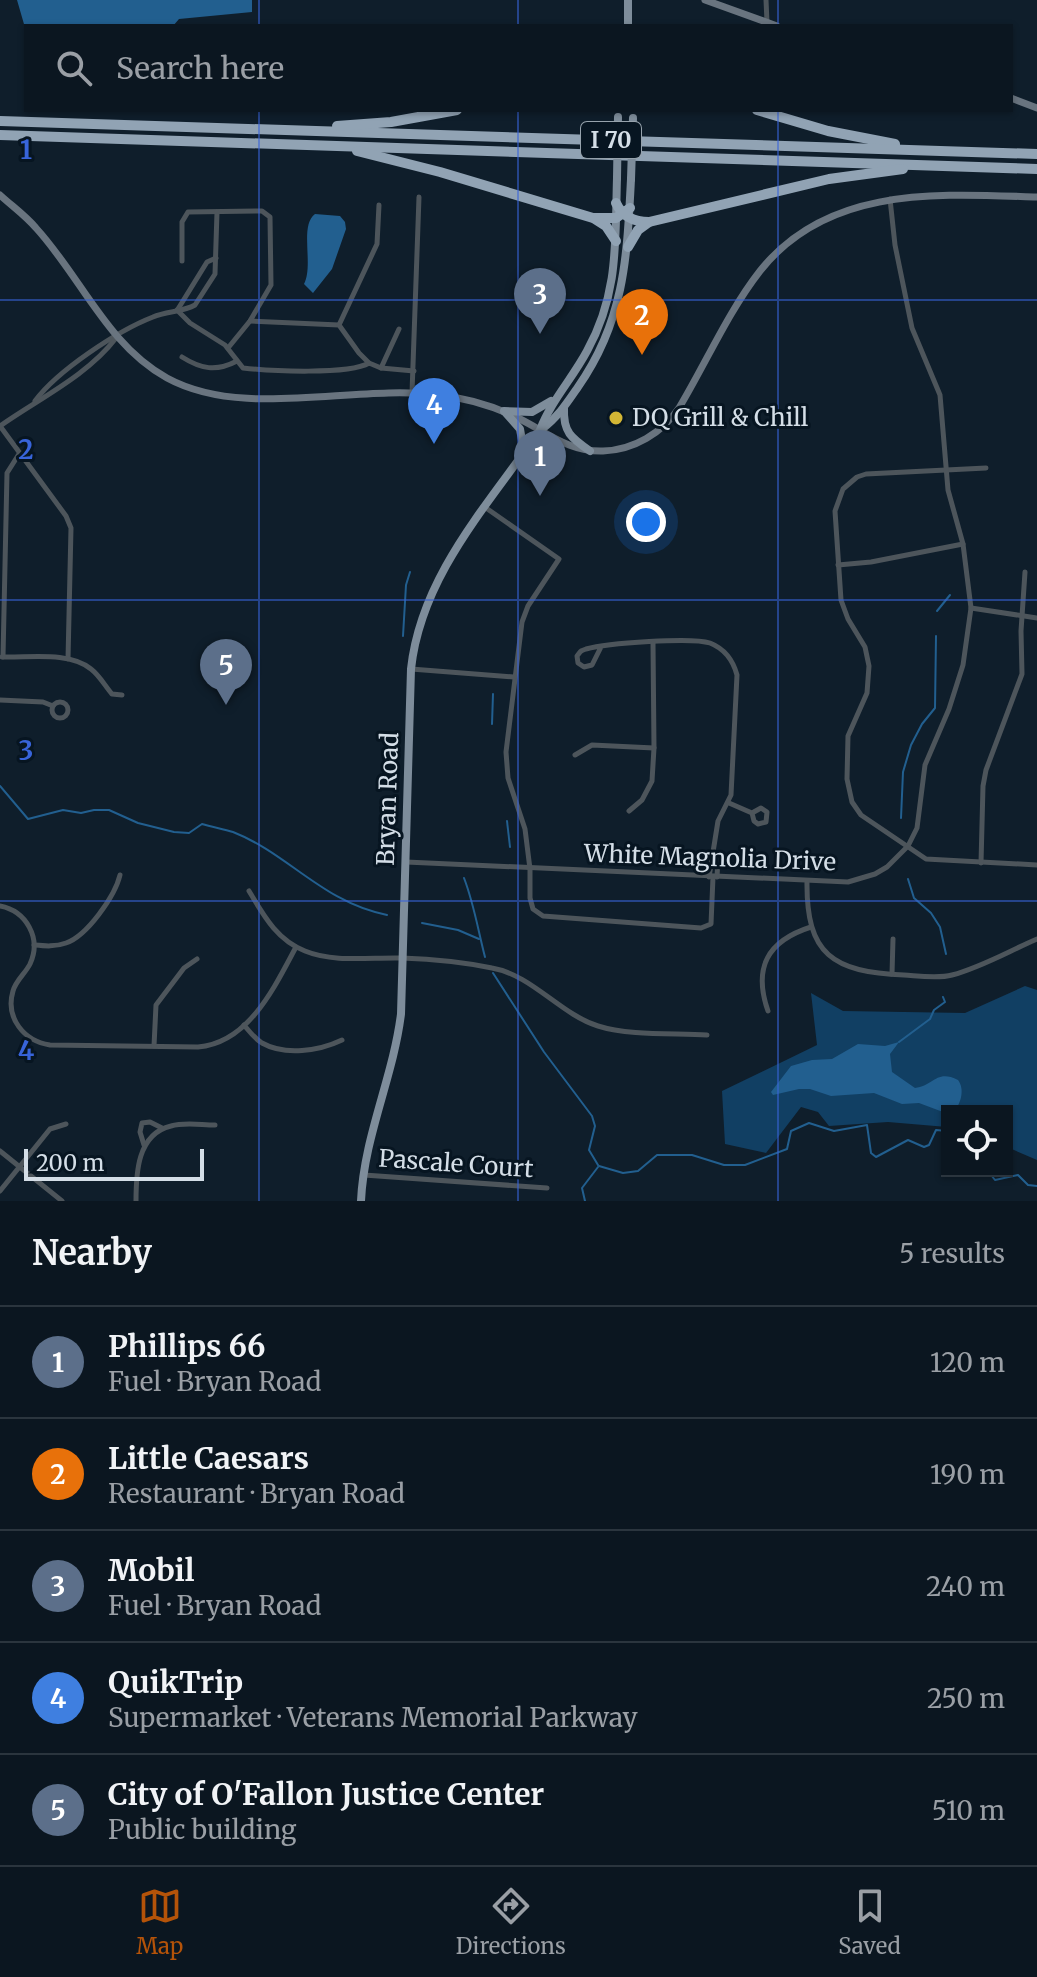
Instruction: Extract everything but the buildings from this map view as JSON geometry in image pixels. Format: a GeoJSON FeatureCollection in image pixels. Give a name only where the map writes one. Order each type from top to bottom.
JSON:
{"type":"FeatureCollection","features":[{"type":"Feature","properties":{"kind":"highway"},"geometry":{"type":"LineString","coordinates":[[285,130],[391,122],[446,112]]}},
{"type":"Feature","properties":{"kind":"highway"},"geometry":{"type":"LineString","coordinates":[[764,112],[828,131],[936,151]]}},
{"type":"Feature","properties":{"kind":"highway","name":"I 70"},"geometry":{"type":"LineString","coordinates":[[0,121],[1037,154]]}},
{"type":"Feature","properties":{"kind":"highway","name":"I 70"},"geometry":{"type":"LineString","coordinates":[[0,135],[1037,169]]}},
{"type":"Feature","properties":{"kind":"highway"},"geometry":{"type":"LineString","coordinates":[[335,146],[440,172],[593,218],[606,226],[616,241]]}},
{"type":"Feature","properties":{"kind":"highway"},"geometry":{"type":"LineString","coordinates":[[628,247],[638,230],[649,222],[829,179],[929,165]]}},
{"type":"Feature","properties":{"kind":"highway"},"geometry":{"type":"LineString","coordinates":[[616,203],[625,214]]}},
{"type":"Feature","properties":{"kind":"highway"},"geometry":{"type":"LineString","coordinates":[[593,218],[625,214],[649,222]]}},
{"type":"Feature","properties":{"kind":"main road"},"geometry":{"type":"LineString","coordinates":[[628,24],[629,1]]}},
{"type":"Feature","properties":{"kind":"main road"},"geometry":{"type":"LineString","coordinates":[[616,203],[619,114]]}},
{"type":"Feature","properties":{"kind":"main road","name":"Bryan Road"},"geometry":{"type":"LineString","coordinates":[[361,1201],[370,1134],[396,1047],[401,1014],[411,669],[418,630],[434,585],[540,430],[547,412],[587,352],[605,311],[613,279],[616,241],[631,179],[633,114]]}},
{"type":"Feature","properties":{"kind":"main road","name":"Bryan Road"},"geometry":{"type":"LineString","coordinates":[[540,430],[557,418],[605,342],[619,300],[628,247],[625,214]]}},
{"type":"Feature","properties":{"kind":"main road"},"geometry":{"type":"LineString","coordinates":[[504,411],[538,411],[558,396]]}},
{"type":"Feature","properties":{"kind":"main road"},"geometry":{"type":"LineString","coordinates":[[564,406],[568,435],[590,451]]}},
{"type":"Feature","properties":{"kind":"main road"},"geometry":{"type":"LineString","coordinates":[[504,411],[520,429],[524,453]]}},
{"type":"Feature","properties":{"kind":"street"},"geometry":{"type":"LineString","coordinates":[[766,0],[767,23]]}},
{"type":"Feature","properties":{"kind":"street"},"geometry":{"type":"LineString","coordinates":[[710,1],[770,24]]}},
{"type":"Feature","properties":{"kind":"street"},"geometry":{"type":"LineString","coordinates":[[1013,99],[1037,108]]}},
{"type":"Feature","properties":{"kind":"street"},"geometry":{"type":"LineString","coordinates":[[0,195],[36,228],[117,337],[147,365],[166,377],[213,394],[267,397],[412,393],[456,397],[504,411],[565,445],[590,451],[610,451],[631,446],[651,436],[668,422],[754,279],[787,243],[835,214],[890,198],[955,194],[1037,197]]}},
{"type":"Feature","properties":{"kind":"street"},"geometry":{"type":"LineString","coordinates":[[412,393],[419,197]]}},
{"type":"Feature","properties":{"kind":"street"},"geometry":{"type":"LineString","coordinates":[[890,198],[895,245],[912,328],[940,395],[948,490],[963,544],[971,608],[963,665],[949,709],[925,765],[920,817],[908,846]]}},
{"type":"Feature","properties":{"kind":"street"},"geometry":{"type":"LineString","coordinates":[[339,325],[377,244],[379,205]]}},
{"type":"Feature","properties":{"kind":"street"},"geometry":{"type":"LineString","coordinates":[[182,261],[183,218],[188,212],[262,211],[270,217],[271,285],[250,321],[228,348]]}},
{"type":"Feature","properties":{"kind":"street"},"geometry":{"type":"LineString","coordinates":[[68,659],[71,528],[66,516],[0,426],[35,401],[44,389],[102,344],[148,318],[195,305],[215,274],[217,212]]}},
{"type":"Feature","properties":{"kind":"street"},"geometry":{"type":"LineString","coordinates":[[177,310],[207,262],[216,258]]}},
{"type":"Feature","properties":{"kind":"street"},"geometry":{"type":"LineString","coordinates":[[177,310],[190,323],[228,348],[247,369],[326,370],[369,363]]}},
{"type":"Feature","properties":{"kind":"street"},"geometry":{"type":"LineString","coordinates":[[250,321],[339,325]]}},
{"type":"Feature","properties":{"kind":"street"},"geometry":{"type":"LineString","coordinates":[[339,325],[369,363],[381,368],[414,371]]}},
{"type":"Feature","properties":{"kind":"street"},"geometry":{"type":"LineString","coordinates":[[381,368],[399,329]]}},
{"type":"Feature","properties":{"kind":"street"},"geometry":{"type":"LineString","coordinates":[[182,357],[202,368],[222,368],[237,361]]}},
{"type":"Feature","properties":{"kind":"street"},"geometry":{"type":"LineString","coordinates":[[19,454],[7,473],[2,657],[68,659],[90,667],[110,691],[122,695]]}},
{"type":"Feature","properties":{"kind":"street"},"geometry":{"type":"LineString","coordinates":[[986,468],[866,474],[850,483],[839,497],[835,511],[844,610],[865,647],[869,666],[867,693],[848,736],[849,792],[861,815],[932,860],[1037,865]]}},
{"type":"Feature","properties":{"kind":"street"},"geometry":{"type":"LineString","coordinates":[[486,508],[559,559],[528,606],[522,622],[506,752],[508,778],[525,829],[533,909],[543,916],[701,928],[711,924],[713,877],[718,858],[713,852],[718,821],[729,803],[737,675],[733,662],[708,642],[601,647],[579,653],[578,663],[584,667],[592,665],[601,647]]}},
{"type":"Feature","properties":{"kind":"street"},"geometry":{"type":"LineString","coordinates":[[838,565],[879,561],[963,544]]}},
{"type":"Feature","properties":{"kind":"street"},"geometry":{"type":"LineString","coordinates":[[981,863],[983,786],[990,758],[1022,674],[1025,572]]}},
{"type":"Feature","properties":{"kind":"street"},"geometry":{"type":"LineString","coordinates":[[971,608],[1037,618]]}},
{"type":"Feature","properties":{"kind":"street"},"geometry":{"type":"LineString","coordinates":[[629,811],[642,800],[652,781],[653,643]]}},
{"type":"Feature","properties":{"kind":"street"},"geometry":{"type":"LineString","coordinates":[[411,669],[514,677]]}},
{"type":"Feature","properties":{"kind":"street"},"geometry":{"type":"LineString","coordinates":[[0,700],[43,702],[53,706]]}},
{"type":"Feature","properties":{"kind":"street"},"geometry":{"type":"LineString","coordinates":[[575,755],[592,745],[654,748]]}},
{"type":"Feature","properties":{"kind":"street"},"geometry":{"type":"LineString","coordinates":[[729,803],[752,813]]}},
{"type":"Feature","properties":{"kind":"street","name":"White Magnolia Drive"},"geometry":{"type":"LineString","coordinates":[[406,862],[848,882],[868,877],[887,867],[908,846]]}},
{"type":"Feature","properties":{"kind":"street"},"geometry":{"type":"LineString","coordinates":[[34,945],[61,945],[76,938],[115,894],[120,875]]}},
{"type":"Feature","properties":{"kind":"street"},"geometry":{"type":"LineString","coordinates":[[807,881],[807,910],[811,927],[831,958],[848,967],[892,974],[948,976],[974,968],[1037,939]]}},
{"type":"Feature","properties":{"kind":"street"},"geometry":{"type":"LineString","coordinates":[[249,891],[266,920],[283,940],[296,947],[331,957],[403,958],[504,970],[598,1026],[623,1031],[707,1035]]}},
{"type":"Feature","properties":{"kind":"street"},"geometry":{"type":"LineString","coordinates":[[0,906],[16,911],[24,919],[32,932],[34,945],[29,965],[16,984],[11,999],[14,1019],[22,1031],[36,1041],[50,1045],[211,1045],[244,1025],[266,1002],[296,947]]}},
{"type":"Feature","properties":{"kind":"street"},"geometry":{"type":"LineString","coordinates":[[768,1011],[763,997],[765,960],[775,945],[790,934],[811,927]]}},
{"type":"Feature","properties":{"kind":"street"},"geometry":{"type":"LineString","coordinates":[[892,974],[893,939]]}},
{"type":"Feature","properties":{"kind":"street"},"geometry":{"type":"LineString","coordinates":[[154,1046],[156,1005],[184,968],[197,959]]}},
{"type":"Feature","properties":{"kind":"street"},"geometry":{"type":"LineString","coordinates":[[244,1025],[255,1038],[271,1047],[315,1049],[342,1040]]}},
{"type":"Feature","properties":{"kind":"street"},"geometry":{"type":"LineString","coordinates":[[145,1146],[140,1132],[142,1123],[150,1122],[163,1129]]}},
{"type":"Feature","properties":{"kind":"street"},"geometry":{"type":"LineString","coordinates":[[0,1191],[50,1129],[66,1124]]}},
{"type":"Feature","properties":{"kind":"street"},"geometry":{"type":"LineString","coordinates":[[136,1201],[136,1176],[145,1146],[163,1129],[181,1125],[215,1125]]}},
{"type":"Feature","properties":{"kind":"street"},"geometry":{"type":"LineString","coordinates":[[0,1151],[62,1201]]}},
{"type":"Feature","properties":{"kind":"street","name":"Pascale Court"},"geometry":{"type":"LineString","coordinates":[[363,1174],[547,1188]]}},
{"type":"Feature","properties":{"kind":"shaded area"},"geometry":{"type":"Polygon","coordinates":[[[17,0],[252,0],[252,12],[179,19],[175,24],[24,24],[17,0]]]}},
{"type":"Feature","properties":{"kind":"shaded area"},"geometry":{"type":"Polygon","coordinates":[[[315,214],[340,216],[346,229],[332,269],[313,293],[304,284],[308,267],[308,227],[315,214]]]}},
{"type":"Feature","properties":{"kind":"shaded area"},"geometry":{"type":"Polygon","coordinates":[[[1025,986],[1037,990],[1037,1160],[1013,1150],[1013,1105],[941,1105],[941,1126],[888,1122],[829,1126],[818,1112],[801,1107],[766,1153],[725,1144],[722,1091],[817,1045],[811,993],[843,1011],[965,1013],[1025,986]]]}},
{"type":"Feature","properties":{"kind":"shaded area"},"geometry":{"type":"Polygon","coordinates":[[[899,1042],[890,1054],[892,1072],[915,1088],[945,1076],[958,1080],[961,1088],[958,1105],[941,1105],[941,1111],[919,1103],[902,1104],[874,1093],[831,1096],[810,1089],[773,1095],[771,1092],[791,1066],[832,1059],[858,1044],[885,1046],[899,1042]]]}},
{"type":"Feature","properties":{"kind":"waterway"},"geometry":{"type":"LineString","coordinates":[[403,636],[406,585],[410,572]]}},
{"type":"Feature","properties":{"kind":"waterway"},"geometry":{"type":"LineString","coordinates":[[937,611],[950,595]]}},
{"type":"Feature","properties":{"kind":"waterway"},"geometry":{"type":"LineString","coordinates":[[901,818],[903,772],[911,745],[935,708],[936,636]]}},
{"type":"Feature","properties":{"kind":"waterway"},"geometry":{"type":"LineString","coordinates":[[492,724],[493,694]]}},
{"type":"Feature","properties":{"kind":"waterway"},"geometry":{"type":"LineString","coordinates":[[0,786],[28,819],[63,810],[81,813],[109,810],[138,823],[174,832],[189,833],[202,824],[233,832],[272,852],[343,900],[387,915]]}},
{"type":"Feature","properties":{"kind":"waterway"},"geometry":{"type":"LineString","coordinates":[[507,821],[510,847]]}},
{"type":"Feature","properties":{"kind":"waterway"},"geometry":{"type":"LineString","coordinates":[[464,878],[485,957]]}},
{"type":"Feature","properties":{"kind":"waterway"},"geometry":{"type":"LineString","coordinates":[[908,879],[914,898],[931,913],[940,927],[946,954]]}},
{"type":"Feature","properties":{"kind":"waterway"},"geometry":{"type":"LineString","coordinates":[[422,923],[458,930],[479,939]]}},
{"type":"Feature","properties":{"kind":"waterway"},"geometry":{"type":"LineString","coordinates":[[493,973],[544,1052],[592,1116],[595,1126],[589,1150],[598,1165]]}},
{"type":"Feature","properties":{"kind":"waterway"},"geometry":{"type":"LineString","coordinates":[[899,1042],[930,1019],[934,1010],[945,1002],[943,997]]}},
{"type":"Feature","properties":{"kind":"waterway"},"geometry":{"type":"LineString","coordinates":[[599,1166],[623,1173],[638,1171],[657,1155],[692,1155],[724,1165],[745,1165],[787,1149],[791,1131],[809,1123],[834,1131],[867,1125],[871,1153],[876,1157],[908,1140],[924,1147],[929,1145],[936,1130],[941,1130]]}},
{"type":"Feature","properties":{"kind":"waterway"},"geometry":{"type":"LineString","coordinates":[[585,1201],[582,1188],[598,1167]]}},
{"type":"Feature","properties":{"kind":"waterway"},"geometry":{"type":"LineString","coordinates":[[1013,1176],[1018,1175],[1028,1185],[1037,1186]]}},
{"type":"Feature","properties":{"kind":"waterway"},"geometry":{"type":"LineString","coordinates":[[993,1177],[995,1180],[1009,1177]]}},
{"type":"Feature","properties":{"kind":"place","name":"Mobil"},"geometry":{"type":"Point","coordinates":[540,334]}},
{"type":"Feature","properties":{"kind":"place","name":"Little Caesars"},"geometry":{"type":"Point","coordinates":[642,355]}},
{"type":"Feature","properties":{"kind":"place","name":"DQ Grill & Chill"},"geometry":{"type":"Point","coordinates":[616,418]}},
{"type":"Feature","properties":{"kind":"place","name":"QuikTrip"},"geometry":{"type":"Point","coordinates":[434,444]}},
{"type":"Feature","properties":{"kind":"place","name":"Phillips 66"},"geometry":{"type":"Point","coordinates":[540,496]}},
{"type":"Feature","properties":{"kind":"place","name":"City of O'Fallon Justice Center"},"geometry":{"type":"Point","coordinates":[226,705]}}]}
